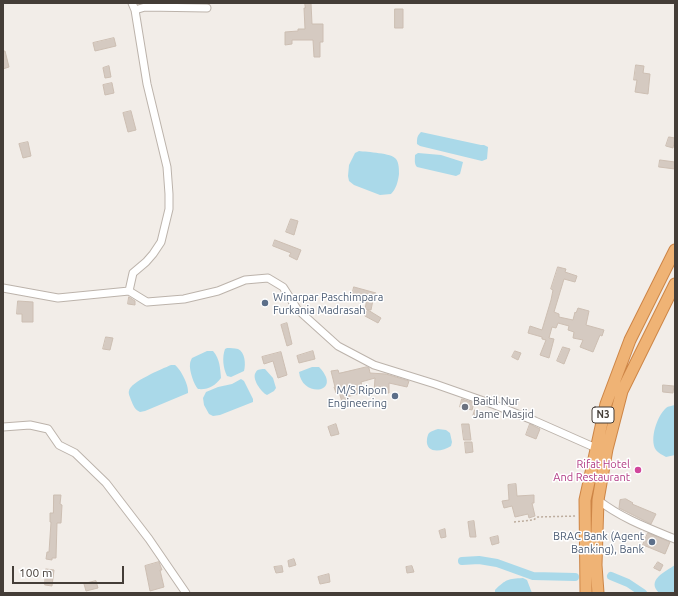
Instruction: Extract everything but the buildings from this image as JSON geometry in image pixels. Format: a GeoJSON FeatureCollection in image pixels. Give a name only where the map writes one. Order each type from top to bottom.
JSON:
{"type":"FeatureCollection","features":[{"type":"Feature","properties":{"kind":"highway","name":"N3"},"geometry":{"type":"LineString","coordinates":[[586,593],[585,500],[606,404],[630,340],[675,250]]}},
{"type":"Feature","properties":{"kind":"highway","name":"N3"},"geometry":{"type":"LineString","coordinates":[[598,593],[596,564],[598,500],[607,449],[622,391],[675,284]]}},
{"type":"Feature","properties":{"kind":"street"},"geometry":{"type":"LineString","coordinates":[[129,291],[133,273],[146,262],[161,242],[169,209],[167,167],[147,84],[133,7],[207,8]]}},
{"type":"Feature","properties":{"kind":"street"},"geometry":{"type":"LineString","coordinates":[[3,288],[58,298],[129,291],[147,302],[184,299],[218,291],[245,280],[268,278],[283,287],[297,309],[338,346],[374,365],[495,405],[596,448]]}},
{"type":"Feature","properties":{"kind":"street"},"geometry":{"type":"LineString","coordinates":[[3,427],[30,425],[48,429],[59,445],[75,453],[106,483],[149,539],[186,593]]}},
{"type":"Feature","properties":{"kind":"street"},"geometry":{"type":"LineString","coordinates":[[598,500],[618,514],[675,539]]}},
{"type":"Feature","properties":{"kind":"path"},"geometry":{"type":"LineString","coordinates":[[514,522],[534,520],[538,517],[569,515],[585,517]]}},
{"type":"Feature","properties":{"kind":"water"},"geometry":{"type":"Polygon","coordinates":[[[421,132],[484,145],[488,147],[487,159],[482,161],[420,146],[417,144],[417,140],[421,132]]]}},
{"type":"Feature","properties":{"kind":"water"},"geometry":{"type":"Polygon","coordinates":[[[359,151],[390,155],[396,159],[399,174],[394,190],[391,194],[380,195],[354,185],[349,181],[349,165],[355,153],[359,151]]]}},
{"type":"Feature","properties":{"kind":"water"},"geometry":{"type":"Polygon","coordinates":[[[418,153],[441,155],[463,162],[460,174],[456,176],[417,167],[415,163],[415,155],[418,153]]]}},
{"type":"Feature","properties":{"kind":"water"},"geometry":{"type":"Polygon","coordinates":[[[225,349],[238,349],[244,355],[245,362],[244,371],[231,377],[227,376],[223,359],[225,349]]]}},
{"type":"Feature","properties":{"kind":"water"},"geometry":{"type":"Polygon","coordinates":[[[207,351],[213,351],[217,357],[221,378],[211,387],[198,389],[192,377],[190,362],[192,358],[207,351]]]}},
{"type":"Feature","properties":{"kind":"water"},"geometry":{"type":"Polygon","coordinates":[[[171,365],[175,365],[182,374],[186,382],[188,393],[145,411],[140,412],[135,409],[129,395],[131,387],[147,376],[171,365]]]}},
{"type":"Feature","properties":{"kind":"water"},"geometry":{"type":"Polygon","coordinates":[[[312,367],[319,367],[325,376],[327,383],[320,389],[313,389],[302,381],[299,372],[312,367]]]}},
{"type":"Feature","properties":{"kind":"water"},"geometry":{"type":"Polygon","coordinates":[[[265,369],[273,378],[276,388],[267,395],[260,388],[255,378],[257,370],[265,369]]]}},
{"type":"Feature","properties":{"kind":"water"},"geometry":{"type":"Polygon","coordinates":[[[241,379],[244,381],[253,402],[220,415],[213,416],[209,414],[204,405],[203,398],[206,392],[218,387],[232,384],[241,379]]]}},
{"type":"Feature","properties":{"kind":"water"},"geometry":{"type":"Polygon","coordinates":[[[675,405],[675,455],[666,457],[659,453],[654,446],[653,440],[655,428],[657,422],[667,407],[675,405]]]}},
{"type":"Feature","properties":{"kind":"water"},"geometry":{"type":"Polygon","coordinates":[[[438,429],[446,430],[450,433],[452,442],[451,446],[443,450],[431,449],[427,444],[429,433],[438,429]]]}},
{"type":"Feature","properties":{"kind":"water"},"geometry":{"type":"Polygon","coordinates":[[[675,565],[675,593],[659,593],[655,584],[656,580],[675,565]]]}},
{"type":"Feature","properties":{"kind":"water"},"geometry":{"type":"Polygon","coordinates":[[[523,578],[527,580],[532,593],[495,593],[495,590],[510,579],[523,578]]]}},
{"type":"Feature","properties":{"kind":"waterway"},"geometry":{"type":"LineString","coordinates":[[462,561],[479,560],[497,563],[533,576],[575,577]]}},
{"type":"Feature","properties":{"kind":"waterway"},"geometry":{"type":"LineString","coordinates":[[611,576],[628,583],[643,593]]}},
{"type":"Feature","properties":{"kind":"place","name":"Winarpar Paschimpara Furkania Madrasah"},"geometry":{"type":"Point","coordinates":[265,303]}},
{"type":"Feature","properties":{"kind":"place","name":"M/S Ripon Engineering"},"geometry":{"type":"Point","coordinates":[395,396]}},
{"type":"Feature","properties":{"kind":"place","name":"Baitil Nur Jame Masjid"},"geometry":{"type":"Point","coordinates":[465,407]}},
{"type":"Feature","properties":{"kind":"place","name":"Rifat Hotel And Restaurant"},"geometry":{"type":"Point","coordinates":[638,470]}},
{"type":"Feature","properties":{"kind":"place","name":"BRAC Bank (Agent Banking), Bank"},"geometry":{"type":"Point","coordinates":[652,542]}}]}
